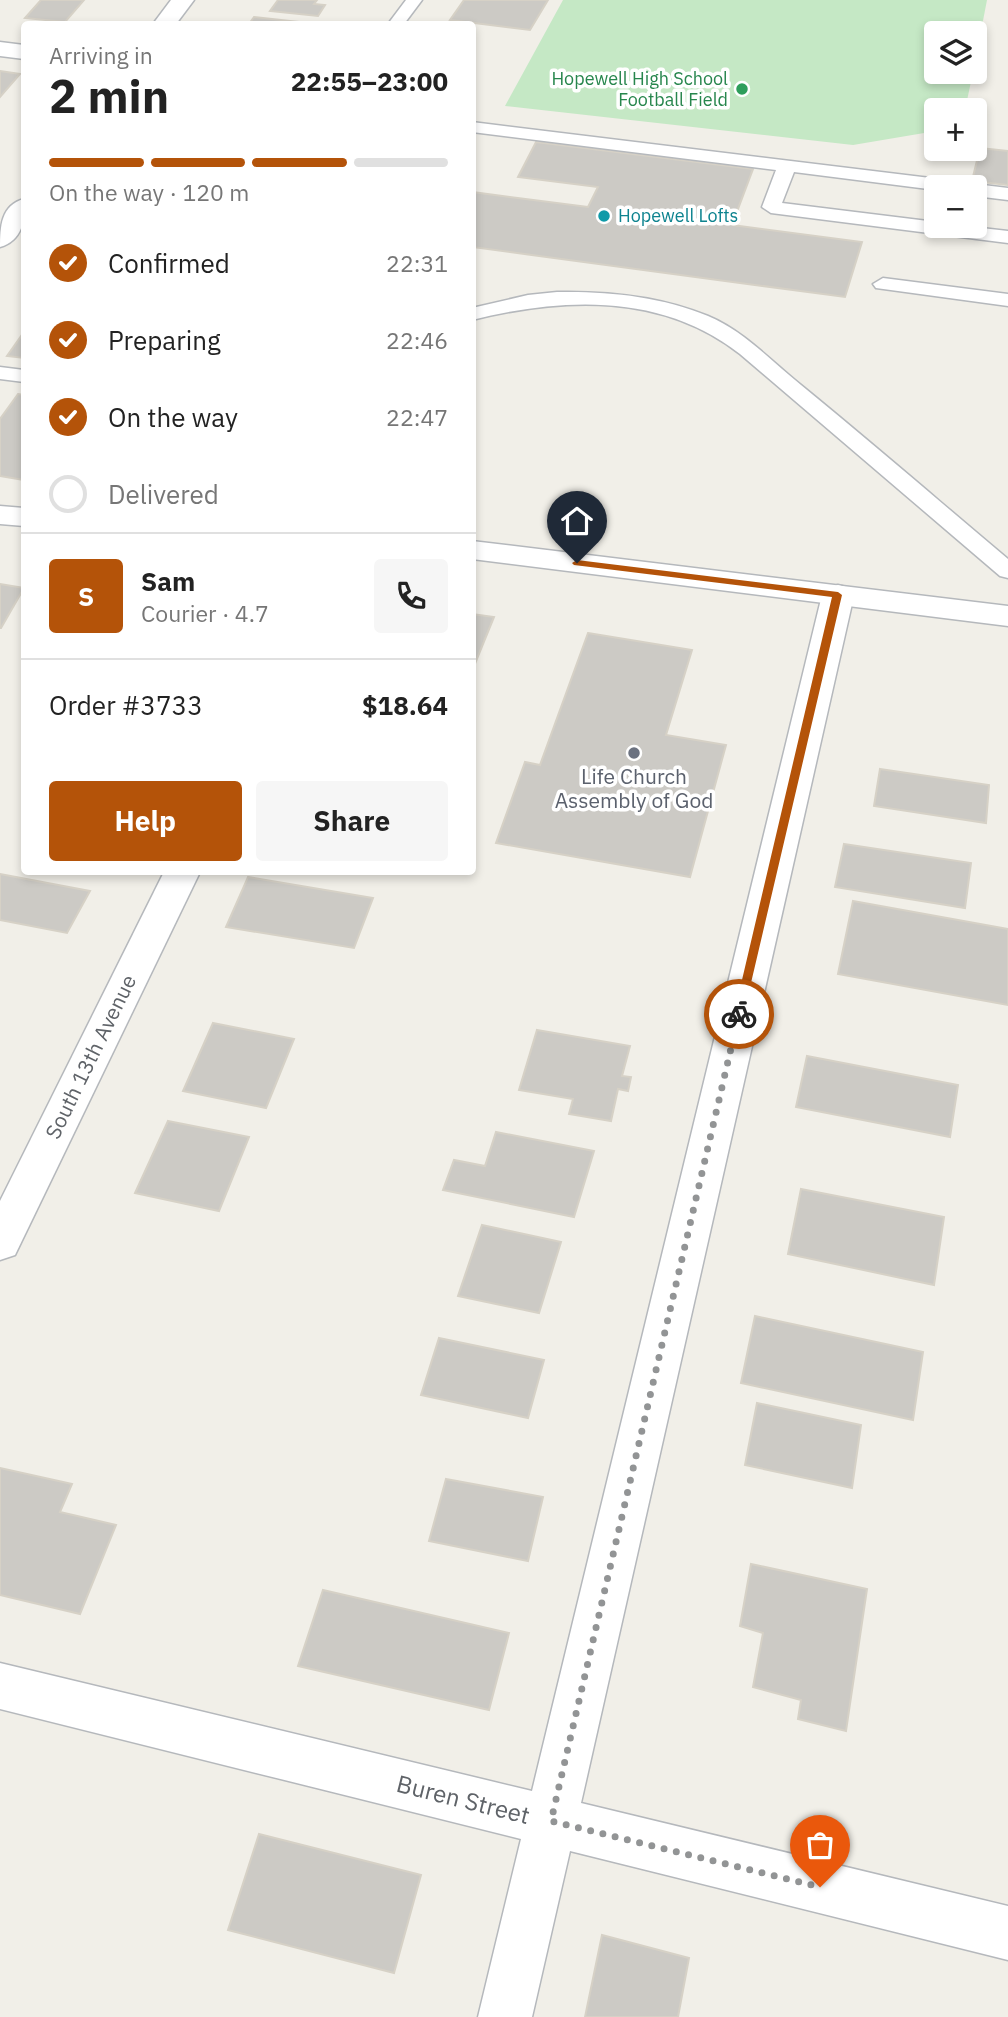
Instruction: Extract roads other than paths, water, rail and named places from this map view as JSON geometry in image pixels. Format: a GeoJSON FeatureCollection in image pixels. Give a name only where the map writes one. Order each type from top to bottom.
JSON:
{"type":"FeatureCollection","features":[{"type":"Feature","properties":{"kind":"street"},"geometry":{"type":"LineString","coordinates":[[166,21],[183,0]]}},
{"type":"Feature","properties":{"kind":"street"},"geometry":{"type":"LineString","coordinates":[[0,49],[21,52]]}},
{"type":"Feature","properties":{"kind":"street"},"geometry":{"type":"LineString","coordinates":[[0,239],[21,211]]}},
{"type":"Feature","properties":{"kind":"street"},"geometry":{"type":"LineString","coordinates":[[0,515],[21,517]]}},
{"type":"Feature","properties":{"kind":"street"},"geometry":{"type":"LineString","coordinates":[[476,550],[1008,616]]}},
{"type":"Feature","properties":{"kind":"street"},"geometry":{"type":"LineString","coordinates":[[505,2017],[838,595]]}},
{"type":"Feature","properties":{"kind":"street","name":"South 13th Avenue"},"geometry":{"type":"LineString","coordinates":[[0,1243],[181,875]]}},
{"type":"Feature","properties":{"kind":"street","name":"Buren Street"},"geometry":{"type":"LineString","coordinates":[[0,1686],[1008,1933]]}},
{"type":"Feature","properties":{"kind":"lane"},"geometry":{"type":"LineString","coordinates":[[398,21],[414,0]]}},
{"type":"Feature","properties":{"kind":"lane"},"geometry":{"type":"LineString","coordinates":[[476,127],[924,183]]}},
{"type":"Feature","properties":{"kind":"lane"},"geometry":{"type":"LineString","coordinates":[[787,166],[771,207],[1008,237]]}},
{"type":"Feature","properties":{"kind":"lane"},"geometry":{"type":"LineString","coordinates":[[987,191],[1008,194]]}},
{"type":"Feature","properties":{"kind":"lane"},"geometry":{"type":"LineString","coordinates":[[883,284],[1008,300]]}},
{"type":"Feature","properties":{"kind":"lane"},"geometry":{"type":"LineString","coordinates":[[476,313],[526,303],[584,298],[638,303],[700,320],[724,333],[821,411],[1008,571]]}},
{"type":"Feature","properties":{"kind":"lane"},"geometry":{"type":"LineString","coordinates":[[0,373],[21,376]]}},
{"type":"Feature","properties":{"kind":"place","name":"Hopewell High School Football Field"},"geometry":{"type":"Point","coordinates":[742,89]}},
{"type":"Feature","properties":{"kind":"place","name":"Hopewell Lofts"},"geometry":{"type":"Point","coordinates":[604,216]}},
{"type":"Feature","properties":{"kind":"place","name":"Life Church Assembly of God"},"geometry":{"type":"Point","coordinates":[634,753]}}]}
